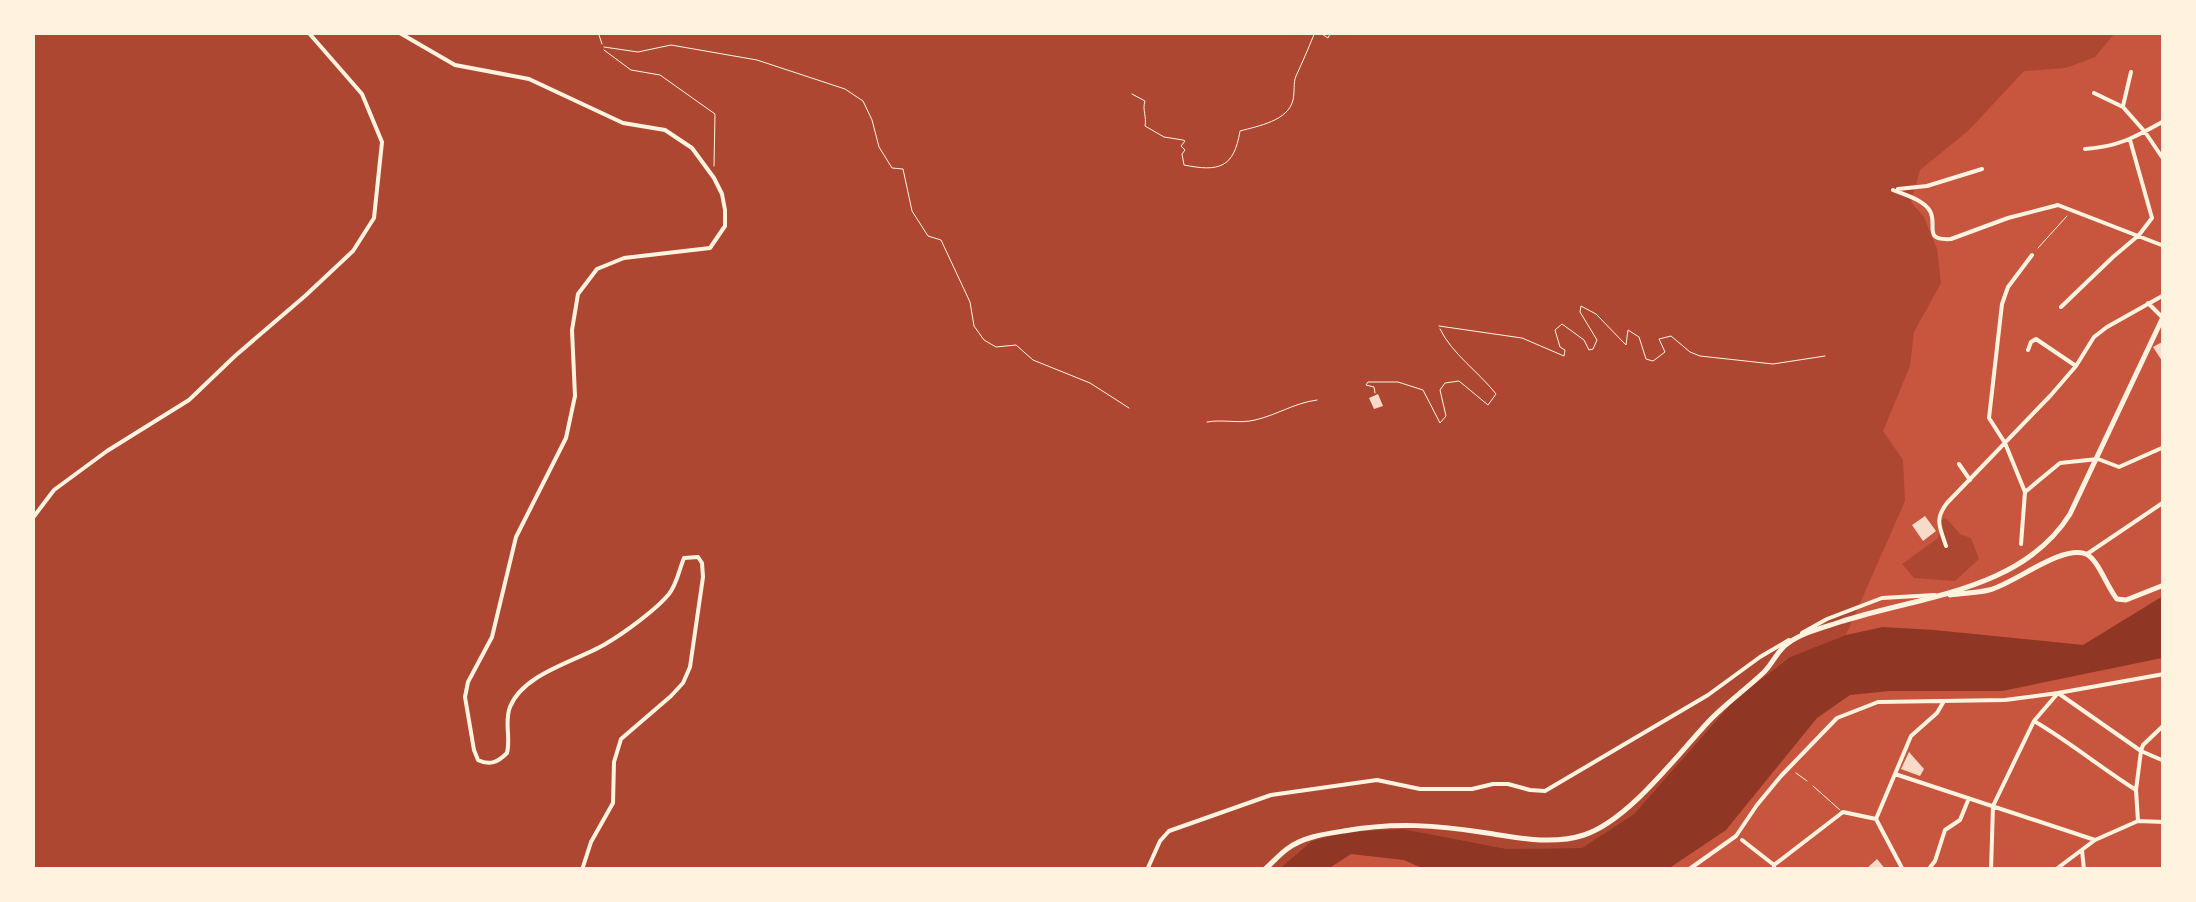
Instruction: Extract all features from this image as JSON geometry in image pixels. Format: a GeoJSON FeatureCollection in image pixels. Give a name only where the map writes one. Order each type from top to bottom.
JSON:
{"type":"FeatureCollection","features":[{"type":"Feature","properties":{"kind":"main road"},"geometry":{"type":"LineString","coordinates":[[1950,594],[1993,577],[2046,545],[2070,514],[2163,316]]}},
{"type":"Feature","properties":{"kind":"main road"},"geometry":{"type":"LineString","coordinates":[[1264,870],[1286,849],[1304,839],[1371,826],[1432,825],[1541,841],[1590,834],[1633,802],[1735,695],[1764,672],[1787,644],[1817,630],[1884,608],[1989,590],[2071,554],[2086,554],[2117,599],[2126,600],[2164,584]]}},
{"type":"Feature","properties":{"kind":"street"},"geometry":{"type":"LineString","coordinates":[[32,518],[54,490],[107,451],[189,400],[353,252],[374,218],[382,142],[362,94],[308,32]]}},
{"type":"Feature","properties":{"kind":"street"},"geometry":{"type":"LineString","coordinates":[[398,32],[455,65],[529,79],[623,123],[664,130],[692,148],[714,178],[726,210],[724,226],[710,248],[624,258],[597,269],[578,294],[572,330],[575,396],[566,438],[516,537],[492,637],[468,682],[465,697],[474,750],[478,760],[486,764],[507,753],[508,710],[522,690],[545,673],[608,643],[670,593],[684,558],[698,557],[702,562],[690,668],[672,696],[622,739],[614,762],[613,803],[590,842],[582,870]]}},
{"type":"Feature","properties":{"kind":"street"},"geometry":{"type":"LineString","coordinates":[[2122,107],[2130,72]]}},
{"type":"Feature","properties":{"kind":"street"},"geometry":{"type":"LineString","coordinates":[[2094,93],[2122,107],[2164,160]]}},
{"type":"Feature","properties":{"kind":"street"},"geometry":{"type":"LineString","coordinates":[[2086,149],[2109,148],[2164,121]]}},
{"type":"Feature","properties":{"kind":"street"},"geometry":{"type":"LineString","coordinates":[[2130,140],[2152,218]]}},
{"type":"Feature","properties":{"kind":"street"},"geometry":{"type":"LineString","coordinates":[[1982,169],[1927,186],[1893,190],[1922,202],[1930,210],[1931,229],[1941,240],[2058,205],[2164,246]]}},
{"type":"Feature","properties":{"kind":"street"},"geometry":{"type":"LineString","coordinates":[[2062,307],[2152,218],[2164,214]]}},
{"type":"Feature","properties":{"kind":"street"},"geometry":{"type":"LineString","coordinates":[[2022,544],[2025,492],[1990,418],[2002,304],[2008,287],[2032,255]]}},
{"type":"Feature","properties":{"kind":"street"},"geometry":{"type":"LineString","coordinates":[[1946,546],[1939,514],[1947,503],[2076,366],[2094,337],[2164,295]]}},
{"type":"Feature","properties":{"kind":"street"},"geometry":{"type":"LineString","coordinates":[[2148,303],[2163,316]]}},
{"type":"Feature","properties":{"kind":"street"},"geometry":{"type":"LineString","coordinates":[[2028,350],[2036,339],[2076,366]]}},
{"type":"Feature","properties":{"kind":"street"},"geometry":{"type":"LineString","coordinates":[[2025,492],[2060,463],[2098,459],[2119,467],[2164,446]]}},
{"type":"Feature","properties":{"kind":"street"},"geometry":{"type":"LineString","coordinates":[[1959,464],[1970,480]]}},
{"type":"Feature","properties":{"kind":"street"},"geometry":{"type":"LineString","coordinates":[[2086,554],[2164,502]]}},
{"type":"Feature","properties":{"kind":"street"},"geometry":{"type":"LineString","coordinates":[[1146,870],[1160,841],[1170,831],[1270,795],[1377,780],[1420,789],[1508,784],[1545,791],[1815,625],[1882,598],[1950,594]]}},
{"type":"Feature","properties":{"kind":"street"},"geometry":{"type":"LineString","coordinates":[[1688,870],[1736,836],[1757,805],[1837,718],[1878,702],[2005,700],[2164,674]]}},
{"type":"Feature","properties":{"kind":"street"},"geometry":{"type":"LineString","coordinates":[[1992,870],[1993,806],[2034,722],[2058,693]]}},
{"type":"Feature","properties":{"kind":"street"},"geometry":{"type":"LineString","coordinates":[[2058,693],[2141,751],[2164,762]]}},
{"type":"Feature","properties":{"kind":"street"},"geometry":{"type":"LineString","coordinates":[[1902,870],[1876,819],[1911,736],[1944,701]]}},
{"type":"Feature","properties":{"kind":"street"},"geometry":{"type":"LineString","coordinates":[[2034,722],[2068,741],[2136,790]]}},
{"type":"Feature","properties":{"kind":"street"},"geometry":{"type":"LineString","coordinates":[[2138,821],[2136,790],[2141,751],[2164,724]]}},
{"type":"Feature","properties":{"kind":"street"},"geometry":{"type":"LineString","coordinates":[[1894,774],[2095,840]]}},
{"type":"Feature","properties":{"kind":"street"},"geometry":{"type":"LineString","coordinates":[[1928,870],[1946,830],[1960,820],[1968,798]]}},
{"type":"Feature","properties":{"kind":"street"},"geometry":{"type":"LineString","coordinates":[[1742,840],[1774,868],[1843,812],[1876,819]]}},
{"type":"Feature","properties":{"kind":"street"},"geometry":{"type":"LineString","coordinates":[[2054,870],[2095,840],[2138,821],[2164,822]]}},
{"type":"Feature","properties":{"kind":"street"},"geometry":{"type":"LineString","coordinates":[[2082,850],[2084,870]]}},
{"type":"Feature","properties":{"kind":"lane"},"geometry":{"type":"LineString","coordinates":[[1813,786],[1843,812]]}},
{"type":"Feature","properties":{"kind":"path"},"geometry":{"type":"LineString","coordinates":[[598,32],[604,51],[632,70],[660,74],[715,114],[714,178]]}},
{"type":"Feature","properties":{"kind":"path"},"geometry":{"type":"LineString","coordinates":[[1132,94],[1145,101],[1145,126],[1164,137],[1183,140],[1184,165],[1216,168],[1230,158],[1240,131],[1286,113],[1292,104],[1295,77],[1305,52],[1317,32],[1328,38],[1331,32]]}},
{"type":"Feature","properties":{"kind":"path"},"geometry":{"type":"LineString","coordinates":[[604,47],[638,52],[672,45],[757,60],[844,88],[863,102],[878,147],[892,168],[903,169],[912,211],[928,236],[941,240],[970,302],[974,326],[984,340],[996,347],[1016,346],[1034,360],[1090,383],[1129,408]]}},
{"type":"Feature","properties":{"kind":"path"},"geometry":{"type":"LineString","coordinates":[[2032,255],[2072,210]]}},
{"type":"Feature","properties":{"kind":"path"},"geometry":{"type":"LineString","coordinates":[[1375,394],[1374,386],[1366,385],[1368,382],[1398,382],[1423,390],[1440,423],[1446,416],[1440,390],[1445,383],[1459,381],[1488,405],[1496,394],[1444,338],[1439,326],[1522,338],[1564,356],[1556,330],[1562,324],[1584,340],[1588,350],[1598,340],[1580,312],[1581,306],[1596,314],[1626,345],[1628,330],[1639,337],[1646,359],[1653,361],[1665,352],[1659,339],[1671,336],[1700,356],[1772,364],[1825,356]]}},
{"type":"Feature","properties":{"kind":"path"},"geometry":{"type":"LineString","coordinates":[[1207,422],[1254,420],[1317,400]]}},
{"type":"Feature","properties":{"kind":"path"},"geometry":{"type":"LineString","coordinates":[[1789,768],[1813,786]]}},
{"type":"Feature","properties":{"kind":"shaded area"},"geometry":{"type":"Polygon","coordinates":[[[32,33],[2115,33],[2095,57],[2066,68],[2024,71],[1968,131],[1920,170],[1911,202],[1924,217],[1937,249],[1941,283],[1914,332],[1910,366],[1883,431],[1903,460],[1905,501],[1846,635],[1790,657],[1735,698],[1634,814],[1582,848],[1507,849],[1403,829],[1312,841],[1278,870],[33,869],[32,33]]]}},
{"type":"Feature","properties":{"kind":"shaded area"},"geometry":{"type":"Polygon","coordinates":[[[1946,518],[1960,534],[1971,538],[1979,559],[1955,581],[1914,578],[1902,564],[1938,538],[1946,518]]]}},
{"type":"Feature","properties":{"kind":"shaded area"},"geometry":{"type":"Polygon","coordinates":[[[2163,596],[2162,658],[2002,691],[1850,695],[1817,718],[1726,830],[1668,869],[1424,869],[1404,860],[1351,854],[1328,869],[1278,870],[1312,841],[1347,832],[1403,829],[1507,849],[1582,848],[1634,814],[1735,699],[1790,657],[1846,635],[1883,627],[2083,645],[2163,596]]]}},
{"type":"Feature","properties":{"kind":"building"},"geometry":{"type":"Polygon","coordinates":[[[2164,341],[2164,364],[2153,347],[2164,341]]]}},
{"type":"Feature","properties":{"kind":"building"},"geometry":{"type":"Polygon","coordinates":[[[1378,394],[1383,406],[1374,409],[1369,398],[1378,394]]]}},
{"type":"Feature","properties":{"kind":"building"},"geometry":{"type":"Polygon","coordinates":[[[1925,516],[1936,531],[1923,541],[1912,525],[1925,516]]]}},
{"type":"Feature","properties":{"kind":"building"},"geometry":{"type":"Polygon","coordinates":[[[1909,752],[1924,769],[1920,776],[1901,769],[1909,752]]]}},
{"type":"Feature","properties":{"kind":"building"},"geometry":{"type":"Polygon","coordinates":[[[1877,859],[1886,870],[1865,870],[1877,859]]]}}]}
